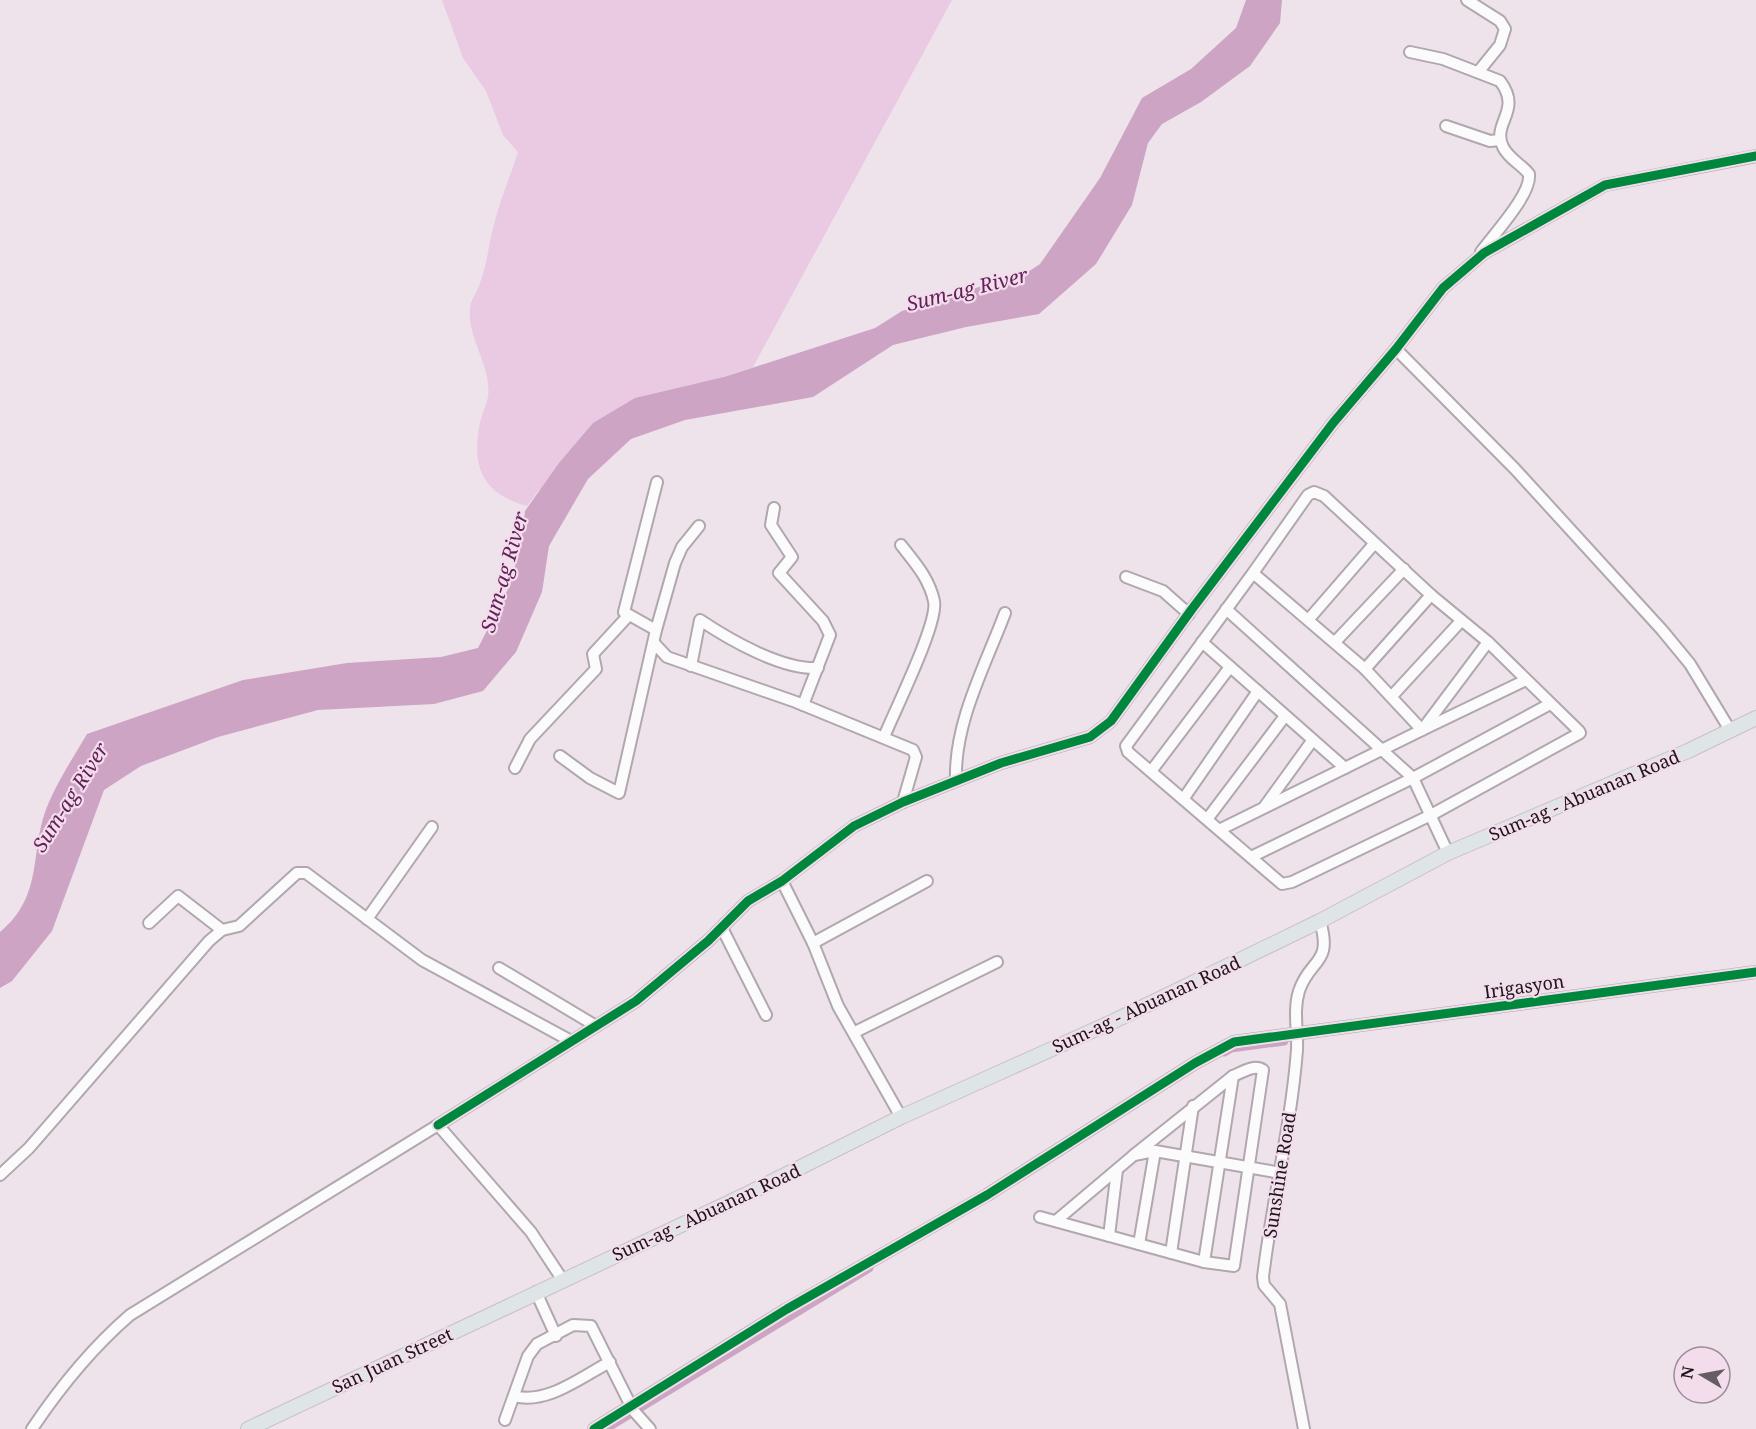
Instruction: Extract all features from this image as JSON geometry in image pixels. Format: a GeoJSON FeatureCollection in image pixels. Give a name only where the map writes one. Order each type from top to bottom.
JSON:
{"type":"FeatureCollection","features":[{"type":"Feature","properties":{"kind":"main road","name":"Sum-ag - Abuanan Road"},"geometry":{"type":"LineString","coordinates":[[536,1292],[747,1194],[901,1117],[1114,1021],[1320,921],[1448,853],[1688,751],[1756,718]]}},
{"type":"Feature","properties":{"kind":"main road","name":"San Juan Street"},"geometry":{"type":"LineString","coordinates":[[248,1429],[536,1292]]}},
{"type":"Feature","properties":{"kind":"street"},"geometry":{"type":"LineString","coordinates":[[1467,0],[1500,21],[1505,29],[1497,50],[1479,71]]}},
{"type":"Feature","properties":{"kind":"street"},"geometry":{"type":"LineString","coordinates":[[1410,52],[1443,59],[1500,81],[1509,103],[1509,111],[1500,131],[1500,140],[1509,158],[1528,174],[1529,181],[1508,216],[1476,259]]}},
{"type":"Feature","properties":{"kind":"street"},"geometry":{"type":"LineString","coordinates":[[1446,126],[1490,141],[1500,140]]}},
{"type":"Feature","properties":{"kind":"street"},"geometry":{"type":"LineString","coordinates":[[32,1429],[64,1383],[98,1344],[130,1315],[636,1001],[722,928],[748,901],[782,881],[854,826],[956,780],[1090,737],[1112,721],[1189,614],[1333,423],[1396,349],[1443,288],[1476,259],[1605,185],[1756,156]]}},
{"type":"Feature","properties":{"kind":"street"},"geometry":{"type":"LineString","coordinates":[[1396,349],[1515,469],[1662,630],[1690,664],[1730,730]]}},
{"type":"Feature","properties":{"kind":"street"},"geometry":{"type":"LineString","coordinates":[[656,630],[624,612],[657,482]]}},
{"type":"Feature","properties":{"kind":"street"},"geometry":{"type":"LineString","coordinates":[[1314,492],[1324,496],[1374,544],[1488,642],[1579,731],[1579,735],[1431,815],[1292,882],[1282,884],[1221,829],[1128,752],[1126,746],[1308,495],[1314,492]]}},
{"type":"Feature","properties":{"kind":"street"},"geometry":{"type":"LineString","coordinates":[[774,508],[771,525],[792,557],[779,573],[829,631],[828,645],[803,705]]}},
{"type":"Feature","properties":{"kind":"street"},"geometry":{"type":"LineString","coordinates":[[560,756],[590,778],[619,794],[656,630],[678,554],[699,525]]}},
{"type":"Feature","properties":{"kind":"street"},"geometry":{"type":"LineString","coordinates":[[1309,619],[1374,544]]}},
{"type":"Feature","properties":{"kind":"street"},"geometry":{"type":"LineString","coordinates":[[884,736],[928,634],[935,604],[927,578],[901,545]]}},
{"type":"Feature","properties":{"kind":"street"},"geometry":{"type":"LineString","coordinates":[[1335,642],[1404,569]]}},
{"type":"Feature","properties":{"kind":"street"},"geometry":{"type":"LineString","coordinates":[[1253,573],[1365,669],[1422,730]]}},
{"type":"Feature","properties":{"kind":"street"},"geometry":{"type":"LineString","coordinates":[[1126,577],[1163,591],[1189,614]]}},
{"type":"Feature","properties":{"kind":"street"},"geometry":{"type":"LineString","coordinates":[[1365,669],[1431,595]]}},
{"type":"Feature","properties":{"kind":"street"},"geometry":{"type":"LineString","coordinates":[[1226,609],[1413,778],[1448,853]]}},
{"type":"Feature","properties":{"kind":"street"},"geometry":{"type":"LineString","coordinates":[[956,780],[956,755],[959,744],[971,704],[1005,613]]}},
{"type":"Feature","properties":{"kind":"street"},"geometry":{"type":"LineString","coordinates":[[515,768],[530,739],[596,669],[593,654],[628,616]]}},
{"type":"Feature","properties":{"kind":"street"},"geometry":{"type":"LineString","coordinates":[[691,666],[700,621],[738,645],[806,669],[818,668]]}},
{"type":"Feature","properties":{"kind":"street"},"geometry":{"type":"LineString","coordinates":[[1392,696],[1461,621]]}},
{"type":"Feature","properties":{"kind":"street"},"geometry":{"type":"LineString","coordinates":[[1202,642],[1345,768]]}},
{"type":"Feature","properties":{"kind":"street"},"geometry":{"type":"LineString","coordinates":[[1422,730],[1488,642]]}},
{"type":"Feature","properties":{"kind":"street"},"geometry":{"type":"LineString","coordinates":[[654,643],[667,657],[803,705],[884,736],[913,750],[916,753],[903,802]]}},
{"type":"Feature","properties":{"kind":"street"},"geometry":{"type":"LineString","coordinates":[[1152,770],[1230,667]]}},
{"type":"Feature","properties":{"kind":"street"},"geometry":{"type":"LineString","coordinates":[[1221,829],[1526,680]]}},
{"type":"Feature","properties":{"kind":"street"},"geometry":{"type":"LineString","coordinates":[[1184,798],[1258,691]]}},
{"type":"Feature","properties":{"kind":"street"},"geometry":{"type":"LineString","coordinates":[[1251,857],[1413,778],[1550,704]]}},
{"type":"Feature","properties":{"kind":"street"},"geometry":{"type":"LineString","coordinates":[[1208,818],[1285,716]]}},
{"type":"Feature","properties":{"kind":"street"},"geometry":{"type":"LineString","coordinates":[[1263,808],[1312,741]]}},
{"type":"Feature","properties":{"kind":"street"},"geometry":{"type":"LineString","coordinates":[[367,919],[432,827]]}},
{"type":"Feature","properties":{"kind":"street"},"geometry":{"type":"LineString","coordinates":[[0,1175],[29,1148],[209,941],[222,930],[239,926],[297,873],[302,872],[422,960],[571,1041]]}},
{"type":"Feature","properties":{"kind":"street"},"geometry":{"type":"LineString","coordinates":[[782,881],[813,943],[838,1006],[855,1032],[901,1117]]}},
{"type":"Feature","properties":{"kind":"street"},"geometry":{"type":"LineString","coordinates":[[813,943],[927,881]]}},
{"type":"Feature","properties":{"kind":"street"},"geometry":{"type":"LineString","coordinates":[[149,923],[178,896],[222,930]]}},
{"type":"Feature","properties":{"kind":"street","name":"Sunshine Road"},"geometry":{"type":"LineString","coordinates":[[1304,1429],[1280,1304],[1264,1285],[1263,1277],[1281,1173],[1297,1035],[1296,1011],[1299,990],[1324,952],[1320,921]]}},
{"type":"Feature","properties":{"kind":"street"},"geometry":{"type":"LineString","coordinates":[[722,928],[766,1015]]}},
{"type":"Feature","properties":{"kind":"street"},"geometry":{"type":"LineString","coordinates":[[855,1032],[997,962]]}},
{"type":"Feature","properties":{"kind":"street"},"geometry":{"type":"LineString","coordinates":[[499,968],[596,1026]]}},
{"type":"Feature","properties":{"kind":"street","name":"Irigasyon"},"geometry":{"type":"LineString","coordinates":[[594,1429],[634,1410],[787,1309],[987,1195],[1195,1063],[1234,1042],[1756,972]]}},
{"type":"Feature","properties":{"kind":"street"},"geometry":{"type":"LineString","coordinates":[[1040,1217],[1232,1268],[1236,1264],[1263,1070],[1258,1067],[1250,1068],[1233,1076],[1193,1106],[1057,1220]]}},
{"type":"Feature","properties":{"kind":"street"},"geometry":{"type":"LineString","coordinates":[[1204,1262],[1233,1076]]}},
{"type":"Feature","properties":{"kind":"street"},"geometry":{"type":"LineString","coordinates":[[1171,1253],[1193,1106]]}},
{"type":"Feature","properties":{"kind":"street"},"geometry":{"type":"LineString","coordinates":[[438,1125],[531,1232],[562,1279]]}},
{"type":"Feature","properties":{"kind":"street"},"geometry":{"type":"LineString","coordinates":[[1134,1155],[1155,1151],[1281,1173]]}},
{"type":"Feature","properties":{"kind":"street"},"geometry":{"type":"LineString","coordinates":[[1139,1244],[1155,1151]]}},
{"type":"Feature","properties":{"kind":"street"},"geometry":{"type":"LineString","coordinates":[[1109,1236],[1117,1170]]}},
{"type":"Feature","properties":{"kind":"street"},"geometry":{"type":"LineString","coordinates":[[536,1292],[556,1336]]}},
{"type":"Feature","properties":{"kind":"street"},"geometry":{"type":"LineString","coordinates":[[505,1420],[528,1356],[537,1344],[573,1325],[591,1326],[634,1410],[650,1429]]}},
{"type":"Feature","properties":{"kind":"street"},"geometry":{"type":"LineString","coordinates":[[514,1396],[525,1399],[544,1396],[610,1362]]}},
{"type":"Feature","properties":{"kind":"shaded area"},"geometry":{"type":"Polygon","coordinates":[[[442,0],[952,0],[753,367],[724,377],[539,490],[527,506],[499,494],[483,476],[479,465],[478,438],[488,397],[488,386],[470,319],[470,305],[483,275],[496,217],[518,152],[503,135],[486,91],[463,58],[442,0]]]}},
{"type":"Feature","properties":{"kind":"water","name":"Sum-ag River"},"geometry":{"type":"Polygon","coordinates":[[[1246,0],[1282,0],[1280,23],[1250,66],[1201,102],[1162,124],[1148,143],[1132,205],[1096,264],[1039,314],[966,327],[893,345],[813,397],[685,420],[631,439],[588,479],[549,546],[542,592],[516,652],[483,691],[434,704],[318,710],[218,737],[141,766],[104,790],[52,931],[12,981],[0,988],[0,932],[24,902],[30,887],[39,837],[49,802],[87,734],[243,680],[347,663],[441,657],[478,648],[510,585],[521,544],[525,511],[559,463],[593,423],[635,398],[724,377],[875,328],[902,311],[979,287],[1005,287],[1040,264],[1100,178],[1142,98],[1191,69],[1236,28],[1246,0]]]}},
{"type":"Feature","properties":{"kind":"waterway"},"geometry":{"type":"LineString","coordinates":[[1224,1052],[1231,1048],[1284,1041]]}},
{"type":"Feature","properties":{"kind":"waterway"},"geometry":{"type":"LineString","coordinates":[[605,1429],[869,1268]]}},
{"type":"Feature","properties":{"kind":"cycle path"},"geometry":{"type":"LineString","coordinates":[[438,1125],[636,1001],[708,941],[748,901],[782,881],[854,826],[903,802],[1001,763],[1090,737],[1111,721],[1192,609],[1333,423],[1396,349],[1443,288],[1484,253],[1605,185],[1756,156]]}},
{"type":"Feature","properties":{"kind":"cycle path"},"geometry":{"type":"LineString","coordinates":[[594,1429],[787,1309],[987,1195],[1195,1063],[1234,1042],[1756,972]]}}]}
